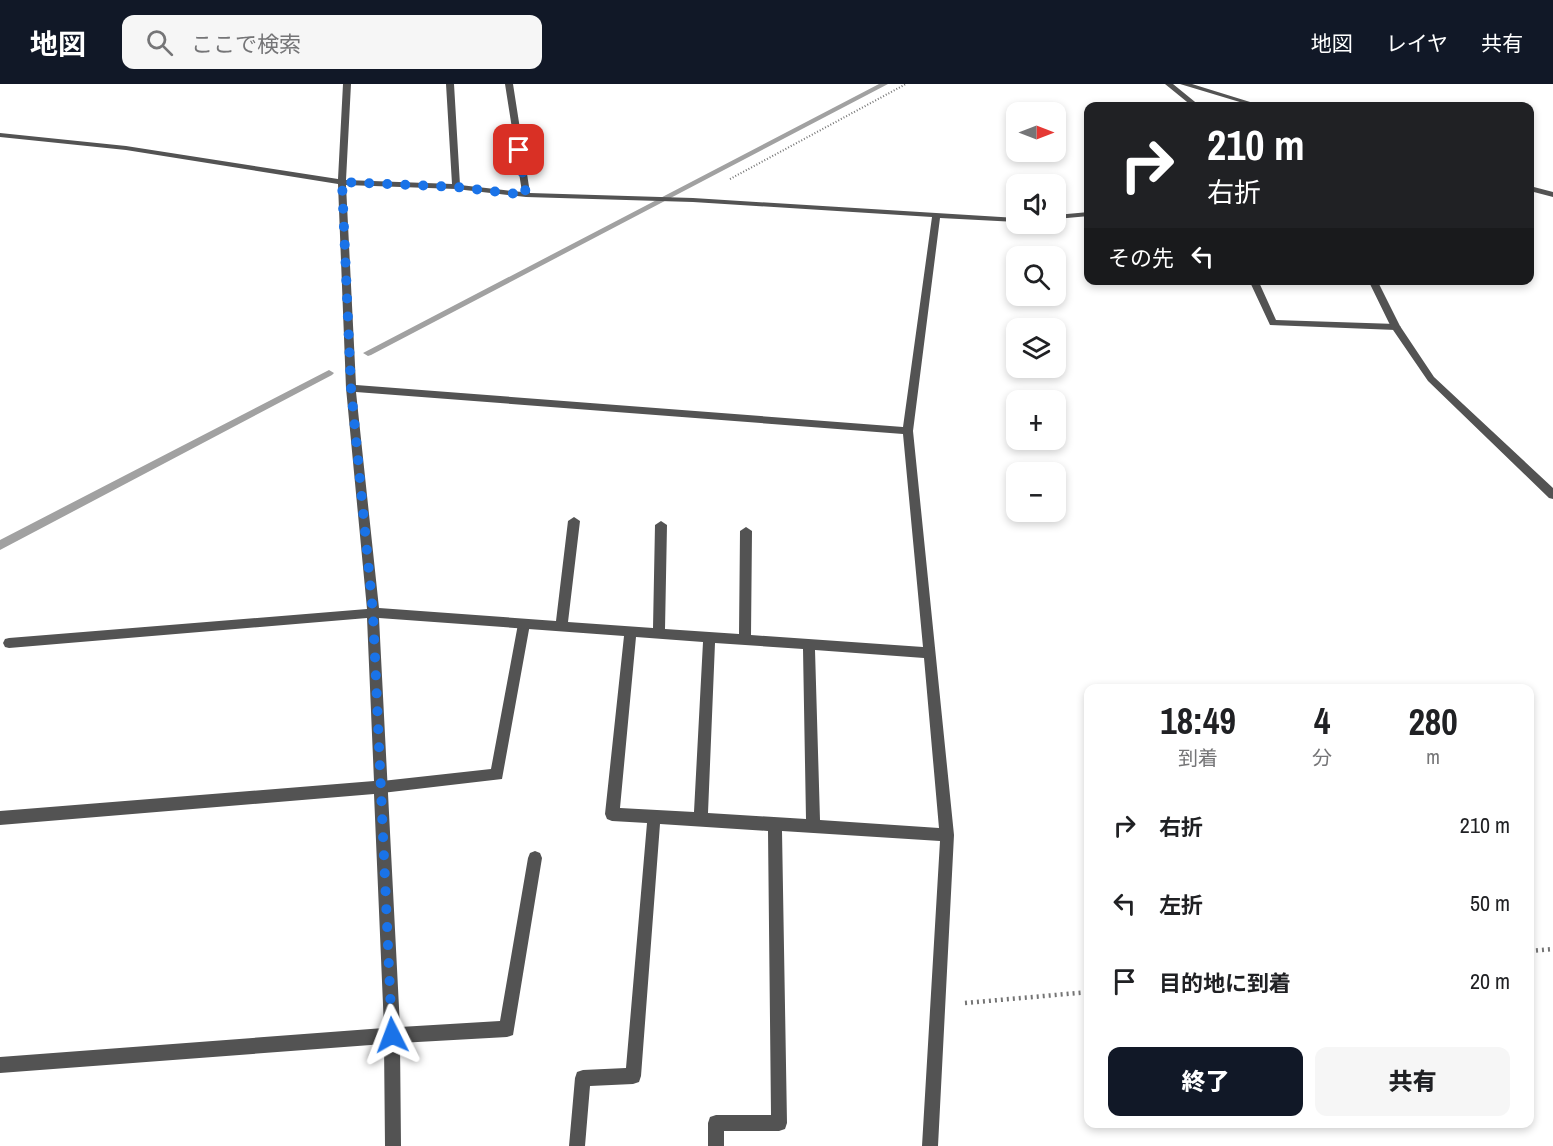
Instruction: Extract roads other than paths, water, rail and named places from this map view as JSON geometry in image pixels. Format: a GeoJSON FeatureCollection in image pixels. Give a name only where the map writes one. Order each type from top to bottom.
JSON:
{"type":"FeatureCollection","features":[{"type":"Feature","properties":{"kind":"street"},"geometry":{"type":"LineString","coordinates":[[346,84],[342,182],[351,388],[373,613],[392,1035],[393,1146]]}},
{"type":"Feature","properties":{"kind":"street"},"geometry":{"type":"LineString","coordinates":[[450,84],[456,187]]}},
{"type":"Feature","properties":{"kind":"street"},"geometry":{"type":"LineString","coordinates":[[508,84],[526,195]]}},
{"type":"Feature","properties":{"kind":"street"},"geometry":{"type":"LineString","coordinates":[[1169,84],[1191,102]]}},
{"type":"Feature","properties":{"kind":"street"},"geometry":{"type":"LineString","coordinates":[[1184,84],[1245,102]]}},
{"type":"Feature","properties":{"kind":"street"},"geometry":{"type":"LineString","coordinates":[[0,135],[126,148],[342,182],[456,187],[526,195],[693,200],[1006,219]]}},
{"type":"Feature","properties":{"kind":"street"},"geometry":{"type":"LineString","coordinates":[[1534,189],[1553,195]]}},
{"type":"Feature","properties":{"kind":"street"},"geometry":{"type":"LineString","coordinates":[[1066,217],[1084,215]]}},
{"type":"Feature","properties":{"kind":"street"},"geometry":{"type":"LineString","coordinates":[[930,1146],[947,835],[908,431],[936,216]]}},
{"type":"Feature","properties":{"kind":"street"},"geometry":{"type":"LineString","coordinates":[[1255,285],[1273,323],[1396,327]]}},
{"type":"Feature","properties":{"kind":"street"},"geometry":{"type":"LineString","coordinates":[[1375,285],[1396,327],[1431,379],[1553,495]]}},
{"type":"Feature","properties":{"kind":"street"},"geometry":{"type":"LineString","coordinates":[[351,388],[908,431]]}},
{"type":"Feature","properties":{"kind":"street"},"geometry":{"type":"LineString","coordinates":[[561,627],[574,521]]}},
{"type":"Feature","properties":{"kind":"street"},"geometry":{"type":"LineString","coordinates":[[659,634],[661,525]]}},
{"type":"Feature","properties":{"kind":"street"},"geometry":{"type":"LineString","coordinates":[[745,640],[746,531]]}},
{"type":"Feature","properties":{"kind":"street"},"geometry":{"type":"LineString","coordinates":[[9,643],[373,613],[929,653]]}},
{"type":"Feature","properties":{"kind":"street"},"geometry":{"type":"LineString","coordinates":[[0,818],[382,787],[497,775],[524,624]]}},
{"type":"Feature","properties":{"kind":"street"},"geometry":{"type":"LineString","coordinates":[[631,631],[612,814],[947,835]]}},
{"type":"Feature","properties":{"kind":"street"},"geometry":{"type":"LineString","coordinates":[[701,820],[710,637]]}},
{"type":"Feature","properties":{"kind":"street"},"geometry":{"type":"LineString","coordinates":[[809,644],[813,826]]}},
{"type":"Feature","properties":{"kind":"street"},"geometry":{"type":"LineString","coordinates":[[577,1146],[583,1078],[633,1076],[654,817]]}},
{"type":"Feature","properties":{"kind":"street"},"geometry":{"type":"LineString","coordinates":[[716,1146],[716,1124],[779,1124],[775,824]]}},
{"type":"Feature","properties":{"kind":"street"},"geometry":{"type":"LineString","coordinates":[[0,1065],[392,1035],[507,1029],[535,858]]}},
{"type":"Feature","properties":{"kind":"waterway"},"geometry":{"type":"LineString","coordinates":[[368,353],[884,84]]}},
{"type":"Feature","properties":{"kind":"waterway"},"geometry":{"type":"LineString","coordinates":[[0,545],[329,373]]}}]}
